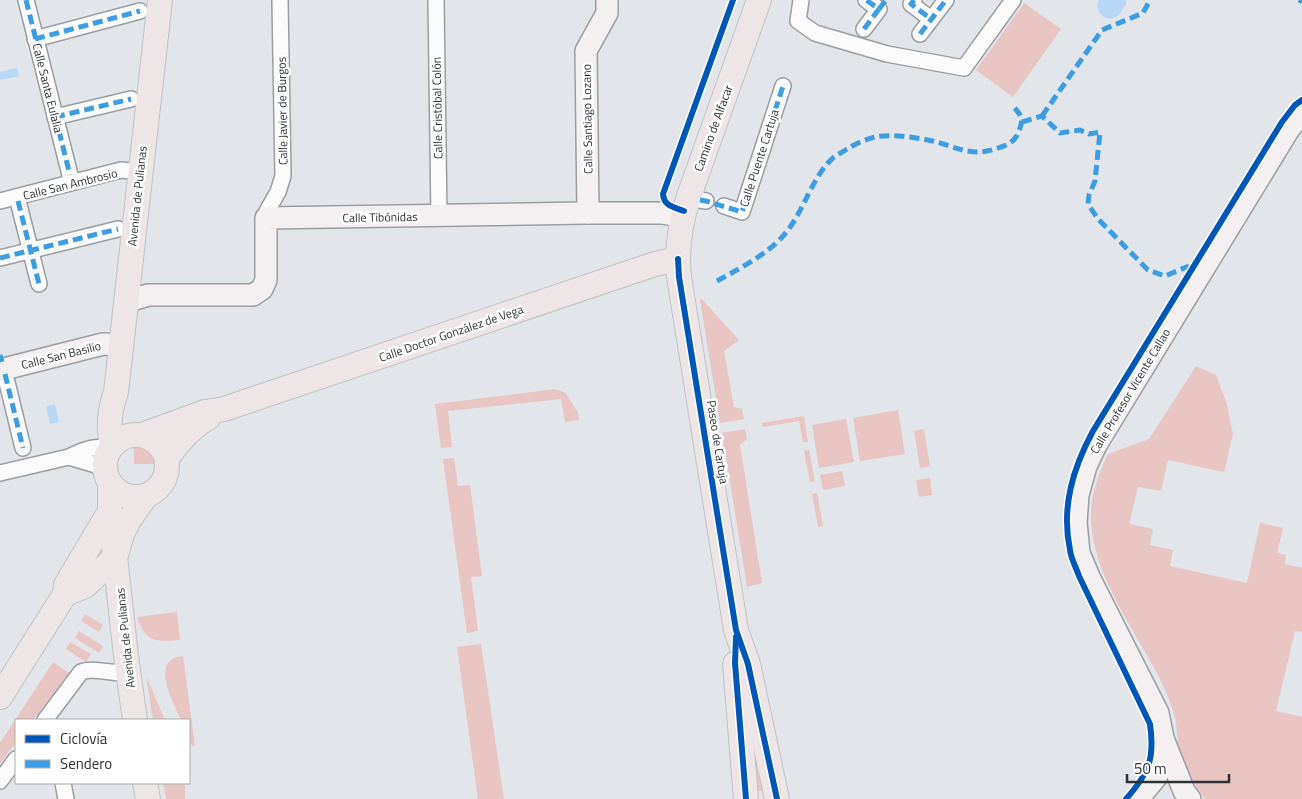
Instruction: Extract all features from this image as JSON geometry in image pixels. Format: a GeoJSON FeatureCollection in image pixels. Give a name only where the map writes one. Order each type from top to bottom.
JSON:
{"type":"FeatureCollection","features":[{"type":"Feature","properties":{"kind":"main road","name":"Camino de Alfacar"},"geometry":{"type":"LineString","coordinates":[[678,258],[682,216],[759,0]]}},
{"type":"Feature","properties":{"kind":"main road","name":"Avenida de Pulianas"},"geometry":{"type":"LineString","coordinates":[[112,447],[109,434],[111,404],[116,392],[121,345],[134,293],[150,5]]}},
{"type":"Feature","properties":{"kind":"main road","name":"Calle Doctor González de Vega"},"geometry":{"type":"LineString","coordinates":[[139,435],[678,258]]}},
{"type":"Feature","properties":{"kind":"main road","name":"Paseo de Cartuja"},"geometry":{"type":"LineString","coordinates":[[678,258],[679,277],[736,630],[748,664],[778,799]]}},
{"type":"Feature","properties":{"kind":"main road","name":"Avenida de Pulianas"},"geometry":{"type":"LineString","coordinates":[[116,392],[123,412],[139,435]]}},
{"type":"Feature","properties":{"kind":"main road","name":"Calle Doctor González de Vega"},"geometry":{"type":"LineString","coordinates":[[167,458],[181,438],[197,424],[224,408]]}},
{"type":"Feature","properties":{"kind":"main road"},"geometry":{"type":"LineString","coordinates":[[139,435],[153,440],[161,447],[167,458],[168,467],[162,484],[156,490],[146,496],[130,497],[120,493],[108,478],[105,463],[112,447],[121,439],[139,435]]}},
{"type":"Feature","properties":{"kind":"main road","name":"Avenida de Pulianas"},"geometry":{"type":"LineString","coordinates":[[108,478],[128,673],[135,719]]}},
{"type":"Feature","properties":{"kind":"main road","name":"Avenida de Pulianas"},"geometry":{"type":"LineString","coordinates":[[116,555],[122,534],[129,520],[146,496]]}},
{"type":"Feature","properties":{"kind":"main road"},"geometry":{"type":"LineString","coordinates":[[110,511],[66,585],[75,590],[103,587],[120,596]]}},
{"type":"Feature","properties":{"kind":"main road"},"geometry":{"type":"LineString","coordinates":[[0,697],[75,590],[116,555]]}},
{"type":"Feature","properties":{"kind":"main road","name":"Paseo de Cartuja"},"geometry":{"type":"LineString","coordinates":[[736,630],[735,663],[746,799]]}},
{"type":"Feature","properties":{"kind":"main road"},"geometry":{"type":"LineString","coordinates":[[145,784],[148,799]]}},
{"type":"Feature","properties":{"kind":"street","name":"Calle Santa Eulalia"},"geometry":{"type":"LineString","coordinates":[[26,0],[70,175]]}},
{"type":"Feature","properties":{"kind":"street","name":"Calle Javier de Burgos"},"geometry":{"type":"LineString","coordinates":[[266,218],[267,211],[278,192],[283,176],[280,0]]}},
{"type":"Feature","properties":{"kind":"street","name":"Calle Cristóbal Colón"},"geometry":{"type":"LineString","coordinates":[[436,0],[439,216]]}},
{"type":"Feature","properties":{"kind":"street","name":"Calle Santiago Lozano"},"geometry":{"type":"LineString","coordinates":[[588,213],[586,51],[607,13],[607,0]]}},
{"type":"Feature","properties":{"kind":"street"},"geometry":{"type":"LineString","coordinates":[[801,0],[798,21],[815,33],[887,54],[964,68],[1013,0]]}},
{"type":"Feature","properties":{"kind":"street"},"geometry":{"type":"LineString","coordinates":[[864,29],[882,4],[866,0]]}},
{"type":"Feature","properties":{"kind":"street"},"geometry":{"type":"LineString","coordinates":[[914,0],[911,4],[931,19]]}},
{"type":"Feature","properties":{"kind":"street"},"geometry":{"type":"LineString","coordinates":[[920,34],[946,0]]}},
{"type":"Feature","properties":{"kind":"street"},"geometry":{"type":"LineString","coordinates":[[35,38],[150,5]]}},
{"type":"Feature","properties":{"kind":"street","name":"Calle Puente Cartuja"},"geometry":{"type":"LineString","coordinates":[[724,206],[742,212],[783,86]]}},
{"type":"Feature","properties":{"kind":"street"},"geometry":{"type":"LineString","coordinates":[[55,117],[131,99]]}},
{"type":"Feature","properties":{"kind":"street","name":"Calle Profesor Vicente Callao"},"geometry":{"type":"LineString","coordinates":[[1142,795],[1157,776],[1161,760],[1163,738],[1158,713],[1090,580],[1079,553],[1076,522],[1078,495],[1086,466],[1096,445],[1289,129],[1302,113]]}},
{"type":"Feature","properties":{"kind":"street","name":"Calle San Ambrosio"},"geometry":{"type":"LineString","coordinates":[[0,201],[121,170],[140,172]]}},
{"type":"Feature","properties":{"kind":"street"},"geometry":{"type":"LineString","coordinates":[[18,201],[39,284]]}},
{"type":"Feature","properties":{"kind":"street","name":"Calle Tibónidas"},"geometry":{"type":"LineString","coordinates":[[266,218],[588,213],[662,213],[682,216]]}},
{"type":"Feature","properties":{"kind":"street"},"geometry":{"type":"LineString","coordinates":[[134,293],[253,295],[262,289],[266,280],[266,218]]}},
{"type":"Feature","properties":{"kind":"street"},"geometry":{"type":"LineString","coordinates":[[0,258],[118,230]]}},
{"type":"Feature","properties":{"kind":"street","name":"Calle San Basilio"},"geometry":{"type":"LineString","coordinates":[[2,365],[103,344],[121,345]]}},
{"type":"Feature","properties":{"kind":"street"},"geometry":{"type":"LineString","coordinates":[[2,365],[23,448]]}},
{"type":"Feature","properties":{"kind":"street"},"geometry":{"type":"LineString","coordinates":[[0,473],[69,457],[99,446],[112,447]]}},
{"type":"Feature","properties":{"kind":"street"},"geometry":{"type":"LineString","coordinates":[[69,457],[96,465],[108,478]]}},
{"type":"Feature","properties":{"kind":"street"},"geometry":{"type":"LineString","coordinates":[[46,719],[81,672],[87,670],[116,674],[128,673]]}},
{"type":"Feature","properties":{"kind":"street"},"geometry":{"type":"LineString","coordinates":[[1163,738],[1187,795]]}},
{"type":"Feature","properties":{"kind":"street"},"geometry":{"type":"LineString","coordinates":[[0,781],[15,760]]}},
{"type":"Feature","properties":{"kind":"street"},"geometry":{"type":"LineString","coordinates":[[63,784],[66,799]]}},
{"type":"Feature","properties":{"kind":"street"},"geometry":{"type":"LineString","coordinates":[[1142,795],[1160,786],[1174,786],[1187,795]]}},
{"type":"Feature","properties":{"kind":"shaded area"},"geometry":{"type":"Polygon","coordinates":[[[1024,3],[1061,29],[1013,97],[976,70],[1024,3]]]}},
{"type":"Feature","properties":{"kind":"shaded area"},"geometry":{"type":"Polygon","coordinates":[[[702,299],[739,340],[724,351],[734,407],[742,409],[744,419],[720,423],[700,300],[702,299]]]}},
{"type":"Feature","properties":{"kind":"shaded area"},"geometry":{"type":"Polygon","coordinates":[[[1196,366],[1216,375],[1227,405],[1233,434],[1224,472],[1168,460],[1161,491],[1138,487],[1129,524],[1153,529],[1150,545],[1173,550],[1170,566],[1247,583],[1260,523],[1283,528],[1277,553],[1286,555],[1285,564],[1302,568],[1302,632],[1295,631],[1276,711],[1302,717],[1302,799],[1205,799],[1183,762],[1177,739],[1175,718],[1165,690],[1115,598],[1104,575],[1096,551],[1091,526],[1092,501],[1098,477],[1108,454],[1149,439],[1196,366]]]}},
{"type":"Feature","properties":{"kind":"shaded area"},"geometry":{"type":"Polygon","coordinates":[[[555,389],[566,393],[578,413],[579,420],[565,422],[561,399],[448,411],[452,447],[441,448],[435,404],[555,389]]]}},
{"type":"Feature","properties":{"kind":"shaded area"},"geometry":{"type":"Polygon","coordinates":[[[898,410],[905,454],[860,461],[853,418],[898,410]]]}},
{"type":"Feature","properties":{"kind":"shaded area"},"geometry":{"type":"Polygon","coordinates":[[[804,416],[808,442],[803,442],[799,421],[763,427],[762,423],[804,416]]]}},
{"type":"Feature","properties":{"kind":"shaded area"},"geometry":{"type":"Polygon","coordinates":[[[846,419],[854,462],[819,468],[812,425],[846,419]]]}},
{"type":"Feature","properties":{"kind":"shaded area"},"geometry":{"type":"Polygon","coordinates":[[[745,429],[747,439],[740,445],[762,583],[747,587],[722,433],[745,429]]]}},
{"type":"Feature","properties":{"kind":"shaded area"},"geometry":{"type":"Polygon","coordinates":[[[924,429],[930,466],[920,468],[914,431],[924,429]]]}},
{"type":"Feature","properties":{"kind":"shaded area"},"geometry":{"type":"Polygon","coordinates":[[[134,445],[149,450],[157,464],[134,464],[134,445]]]}},
{"type":"Feature","properties":{"kind":"shaded area"},"geometry":{"type":"Polygon","coordinates":[[[809,450],[815,481],[810,482],[804,451],[809,450]]]}},
{"type":"Feature","properties":{"kind":"shaded area"},"geometry":{"type":"Polygon","coordinates":[[[454,458],[458,486],[470,485],[482,576],[471,577],[478,631],[467,633],[443,459],[454,458]]]}},
{"type":"Feature","properties":{"kind":"shaded area"},"geometry":{"type":"Polygon","coordinates":[[[842,471],[845,486],[823,490],[820,475],[842,471]]]}},
{"type":"Feature","properties":{"kind":"shaded area"},"geometry":{"type":"Polygon","coordinates":[[[930,478],[932,495],[919,497],[916,480],[930,478]]]}},
{"type":"Feature","properties":{"kind":"shaded area"},"geometry":{"type":"Polygon","coordinates":[[[817,493],[823,526],[818,527],[812,494],[817,493]]]}},
{"type":"Feature","properties":{"kind":"shaded area"},"geometry":{"type":"Polygon","coordinates":[[[177,612],[180,640],[164,641],[152,639],[144,632],[137,617],[177,612]]]}},
{"type":"Feature","properties":{"kind":"shaded area"},"geometry":{"type":"Polygon","coordinates":[[[85,614],[103,625],[99,632],[81,621],[85,614]]]}},
{"type":"Feature","properties":{"kind":"shaded area"},"geometry":{"type":"Polygon","coordinates":[[[79,631],[103,646],[99,653],[75,638],[79,631]]]}},
{"type":"Feature","properties":{"kind":"shaded area"},"geometry":{"type":"Polygon","coordinates":[[[70,642],[91,654],[86,662],[66,649],[70,642]]]}},
{"type":"Feature","properties":{"kind":"shaded area"},"geometry":{"type":"Polygon","coordinates":[[[481,644],[504,799],[478,799],[457,647],[481,644]]]}},
{"type":"Feature","properties":{"kind":"shaded area"},"geometry":{"type":"Polygon","coordinates":[[[183,656],[195,746],[192,746],[190,741],[190,719],[181,719],[166,683],[165,673],[167,665],[173,659],[183,656]]]}},
{"type":"Feature","properties":{"kind":"shaded area"},"geometry":{"type":"Polygon","coordinates":[[[53,662],[69,673],[34,719],[16,719],[53,662]]]}},
{"type":"Feature","properties":{"kind":"shaded area"},"geometry":{"type":"Polygon","coordinates":[[[146,676],[165,719],[153,719],[146,676]]]}},
{"type":"Feature","properties":{"kind":"shaded area"},"geometry":{"type":"Polygon","coordinates":[[[15,720],[15,743],[0,764],[0,743],[15,720]]]}},
{"type":"Feature","properties":{"kind":"shaded area"},"geometry":{"type":"Polygon","coordinates":[[[754,723],[767,791],[751,791],[754,723]]]}},
{"type":"Feature","properties":{"kind":"shaded area"},"geometry":{"type":"Polygon","coordinates":[[[163,784],[185,784],[185,799],[166,799],[163,784]]]}},
{"type":"Feature","properties":{"kind":"water"},"geometry":{"type":"Polygon","coordinates":[[[17,68],[19,76],[0,80],[0,72],[17,68]]]}},
{"type":"Feature","properties":{"kind":"water"},"geometry":{"type":"Polygon","coordinates":[[[55,404],[59,422],[50,424],[46,407],[55,404]]]}},
{"type":"Feature","properties":{"kind":"waterway"},"geometry":{"type":"LineString","coordinates":[[1110,6],[1114,0]]}},
{"type":"Feature","properties":{"kind":"marked path"},"geometry":{"type":"LineString","coordinates":[[26,0],[70,175]]}},
{"type":"Feature","properties":{"kind":"marked path"},"geometry":{"type":"LineString","coordinates":[[864,29],[879,9],[866,0]]}},
{"type":"Feature","properties":{"kind":"marked path"},"geometry":{"type":"LineString","coordinates":[[879,9],[886,0]]}},
{"type":"Feature","properties":{"kind":"marked path"},"geometry":{"type":"LineString","coordinates":[[914,0],[911,4],[931,19]]}},
{"type":"Feature","properties":{"kind":"marked path"},"geometry":{"type":"LineString","coordinates":[[920,34],[946,0]]}},
{"type":"Feature","properties":{"kind":"marked path"},"geometry":{"type":"LineString","coordinates":[[1042,116],[1102,30],[1143,13],[1150,0]]}},
{"type":"Feature","properties":{"kind":"marked path"},"geometry":{"type":"LineString","coordinates":[[35,39],[140,11]]}},
{"type":"Feature","properties":{"kind":"marked path"},"geometry":{"type":"LineString","coordinates":[[700,200],[742,212],[783,86]]}},
{"type":"Feature","properties":{"kind":"marked path"},"geometry":{"type":"LineString","coordinates":[[55,117],[131,99]]}},
{"type":"Feature","properties":{"kind":"marked path"},"geometry":{"type":"LineString","coordinates":[[717,281],[760,256],[776,243],[797,217],[813,185],[826,165],[834,157],[853,145],[875,137],[888,136],[928,140],[972,152],[990,150],[1009,144],[1017,136],[1021,117],[1011,104]]}},
{"type":"Feature","properties":{"kind":"marked path"},"geometry":{"type":"LineString","coordinates":[[1022,122],[1042,116],[1060,133],[1080,130],[1089,134],[1100,132],[1095,181],[1089,195],[1088,204],[1098,219],[1148,270],[1165,276],[1189,266]]}},
{"type":"Feature","properties":{"kind":"marked path"},"geometry":{"type":"LineString","coordinates":[[18,201],[39,284]]}},
{"type":"Feature","properties":{"kind":"marked path"},"geometry":{"type":"LineString","coordinates":[[0,258],[118,229]]}},
{"type":"Feature","properties":{"kind":"marked path"},"geometry":{"type":"LineString","coordinates":[[0,355],[2,362]]}},
{"type":"Feature","properties":{"kind":"marked path"},"geometry":{"type":"LineString","coordinates":[[5,374],[23,448]]}},
{"type":"Feature","properties":{"kind":"cycle path"},"geometry":{"type":"LineString","coordinates":[[684,211],[667,204],[663,194],[733,0]]}},
{"type":"Feature","properties":{"kind":"cycle path"},"geometry":{"type":"LineString","coordinates":[[1126,799],[1145,773],[1151,756],[1150,724],[1071,557],[1067,518],[1071,488],[1080,459],[1093,431],[1282,122],[1295,105],[1302,100]]}},
{"type":"Feature","properties":{"kind":"cycle path"},"geometry":{"type":"LineString","coordinates":[[678,259],[679,277],[736,630],[748,664],[777,799]]}},
{"type":"Feature","properties":{"kind":"cycle path"},"geometry":{"type":"LineString","coordinates":[[736,637],[735,663],[746,799]]}}]}
